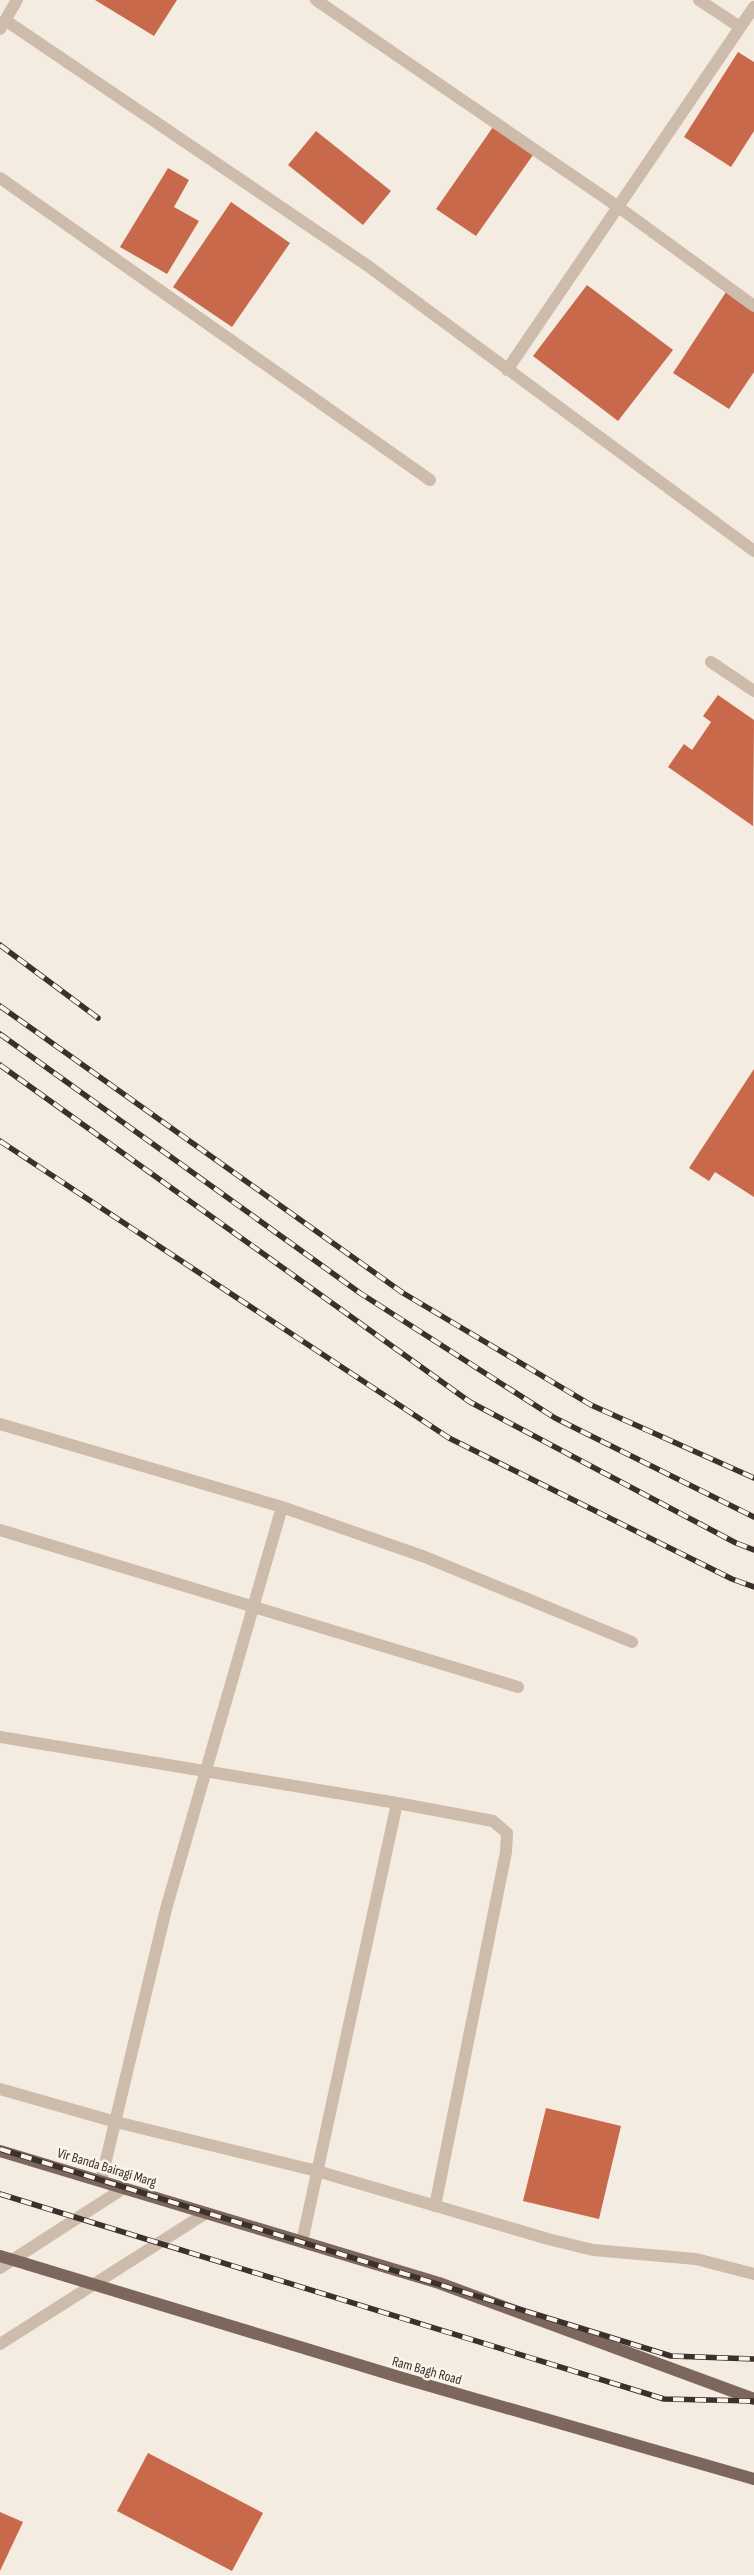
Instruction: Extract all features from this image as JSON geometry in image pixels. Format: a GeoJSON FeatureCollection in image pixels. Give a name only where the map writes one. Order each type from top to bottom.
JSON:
{"type":"FeatureCollection","features":[{"type":"Feature","properties":{"kind":"main road","name":"Vir Banda Bairagi Marg"},"geometry":{"type":"LineString","coordinates":[[0,2151],[206,2213]]}},
{"type":"Feature","properties":{"kind":"main road"},"geometry":{"type":"LineString","coordinates":[[206,2213],[439,2283],[754,2400]]}},
{"type":"Feature","properties":{"kind":"main road"},"geometry":{"type":"LineString","coordinates":[[0,2256],[93,2284]]}},
{"type":"Feature","properties":{"kind":"main road","name":"Ram Bagh Road"},"geometry":{"type":"LineString","coordinates":[[93,2284],[399,2377],[754,2479]]}},
{"type":"Feature","properties":{"kind":"street"},"geometry":{"type":"LineString","coordinates":[[17,0],[3,24],[368,266],[754,551]]}},
{"type":"Feature","properties":{"kind":"street"},"geometry":{"type":"LineString","coordinates":[[316,0],[617,206],[754,306]]}},
{"type":"Feature","properties":{"kind":"street"},"geometry":{"type":"LineString","coordinates":[[699,0],[740,27]]}},
{"type":"Feature","properties":{"kind":"street"},"geometry":{"type":"LineString","coordinates":[[507,370],[754,7]]}},
{"type":"Feature","properties":{"kind":"street"},"geometry":{"type":"LineString","coordinates":[[0,178],[430,480]]}},
{"type":"Feature","properties":{"kind":"street"},"geometry":{"type":"LineString","coordinates":[[712,662],[754,691]]}},
{"type":"Feature","properties":{"kind":"street"},"geometry":{"type":"LineString","coordinates":[[0,1424],[282,1507],[425,1557],[632,1642]]}},
{"type":"Feature","properties":{"kind":"street"},"geometry":{"type":"LineString","coordinates":[[101,2181],[166,1909],[207,1773],[282,1507]]}},
{"type":"Feature","properties":{"kind":"street"},"geometry":{"type":"LineString","coordinates":[[0,1530],[253,1605],[518,1687]]}},
{"type":"Feature","properties":{"kind":"street"},"geometry":{"type":"LineString","coordinates":[[0,1737],[207,1773],[397,1803],[493,1821],[507,1833],[506,1852],[435,2206]]}},
{"type":"Feature","properties":{"kind":"street"},"geometry":{"type":"LineString","coordinates":[[302,2242],[397,1803]]}},
{"type":"Feature","properties":{"kind":"street"},"geometry":{"type":"LineString","coordinates":[[0,2089],[116,2122],[317,2172],[548,2239],[593,2250],[696,2259],[754,2274]]}},
{"type":"Feature","properties":{"kind":"street"},"geometry":{"type":"LineString","coordinates":[[0,2268],[124,2188]]}},
{"type":"Feature","properties":{"kind":"street"},"geometry":{"type":"LineString","coordinates":[[0,2344],[206,2213]]}},
{"type":"Feature","properties":{"kind":"building"},"geometry":{"type":"Polygon","coordinates":[[[95,0],[177,0],[154,36],[95,0]]]}},
{"type":"Feature","properties":{"kind":"building"},"geometry":{"type":"Polygon","coordinates":[[[738,52],[754,62],[754,131],[731,167],[684,137],[738,52]]]}},
{"type":"Feature","properties":{"kind":"building"},"geometry":{"type":"Polygon","coordinates":[[[493,127],[533,155],[476,236],[436,209],[493,127]]]}},
{"type":"Feature","properties":{"kind":"building"},"geometry":{"type":"Polygon","coordinates":[[[316,131],[391,191],[363,225],[288,165],[316,131]]]}},
{"type":"Feature","properties":{"kind":"building"},"geometry":{"type":"Polygon","coordinates":[[[168,168],[189,180],[174,207],[199,221],[167,274],[120,247],[168,168]]]}},
{"type":"Feature","properties":{"kind":"building"},"geometry":{"type":"Polygon","coordinates":[[[231,202],[290,243],[232,327],[173,287],[231,202]]]}},
{"type":"Feature","properties":{"kind":"building"},"geometry":{"type":"Polygon","coordinates":[[[587,285],[673,350],[618,421],[533,356],[587,285]]]}},
{"type":"Feature","properties":{"kind":"building"},"geometry":{"type":"Polygon","coordinates":[[[726,292],[754,310],[754,372],[729,409],[673,373],[726,292]]]}},
{"type":"Feature","properties":{"kind":"building"},"geometry":{"type":"Polygon","coordinates":[[[718,695],[754,720],[753,826],[668,767],[684,744],[692,750],[711,722],[703,716],[718,695]]]}},
{"type":"Feature","properties":{"kind":"building"},"geometry":{"type":"Polygon","coordinates":[[[754,1069],[754,1197],[715,1172],[709,1181],[689,1168],[754,1069]]]}},
{"type":"Feature","properties":{"kind":"building"},"geometry":{"type":"Polygon","coordinates":[[[546,2108],[621,2126],[599,2219],[523,2201],[546,2108]]]}},
{"type":"Feature","properties":{"kind":"building"},"geometry":{"type":"Polygon","coordinates":[[[148,2453],[263,2513],[232,2571],[117,2511],[148,2453]]]}},
{"type":"Feature","properties":{"kind":"building"},"geometry":{"type":"Polygon","coordinates":[[[0,2512],[23,2522],[0,2571],[0,2512]]]}},
{"type":"Feature","properties":{"kind":"railway"},"geometry":{"type":"LineString","coordinates":[[0,945],[98,1018]]}},
{"type":"Feature","properties":{"kind":"railway"},"geometry":{"type":"LineString","coordinates":[[0,1006],[403,1293],[591,1405],[754,1478]]}},
{"type":"Feature","properties":{"kind":"railway"},"geometry":{"type":"LineString","coordinates":[[0,1034],[360,1293],[555,1418],[754,1517]]}},
{"type":"Feature","properties":{"kind":"railway"},"geometry":{"type":"LineString","coordinates":[[0,1065],[470,1402],[736,1543],[754,1550]]}},
{"type":"Feature","properties":{"kind":"railway"},"geometry":{"type":"LineString","coordinates":[[0,1141],[449,1438],[732,1579],[754,1587]]}},
{"type":"Feature","properties":{"kind":"railway"},"geometry":{"type":"LineString","coordinates":[[0,2149],[671,2356],[754,2359]]}},
{"type":"Feature","properties":{"kind":"railway"},"geometry":{"type":"LineString","coordinates":[[0,2194],[664,2399],[754,2401]]}}]}
